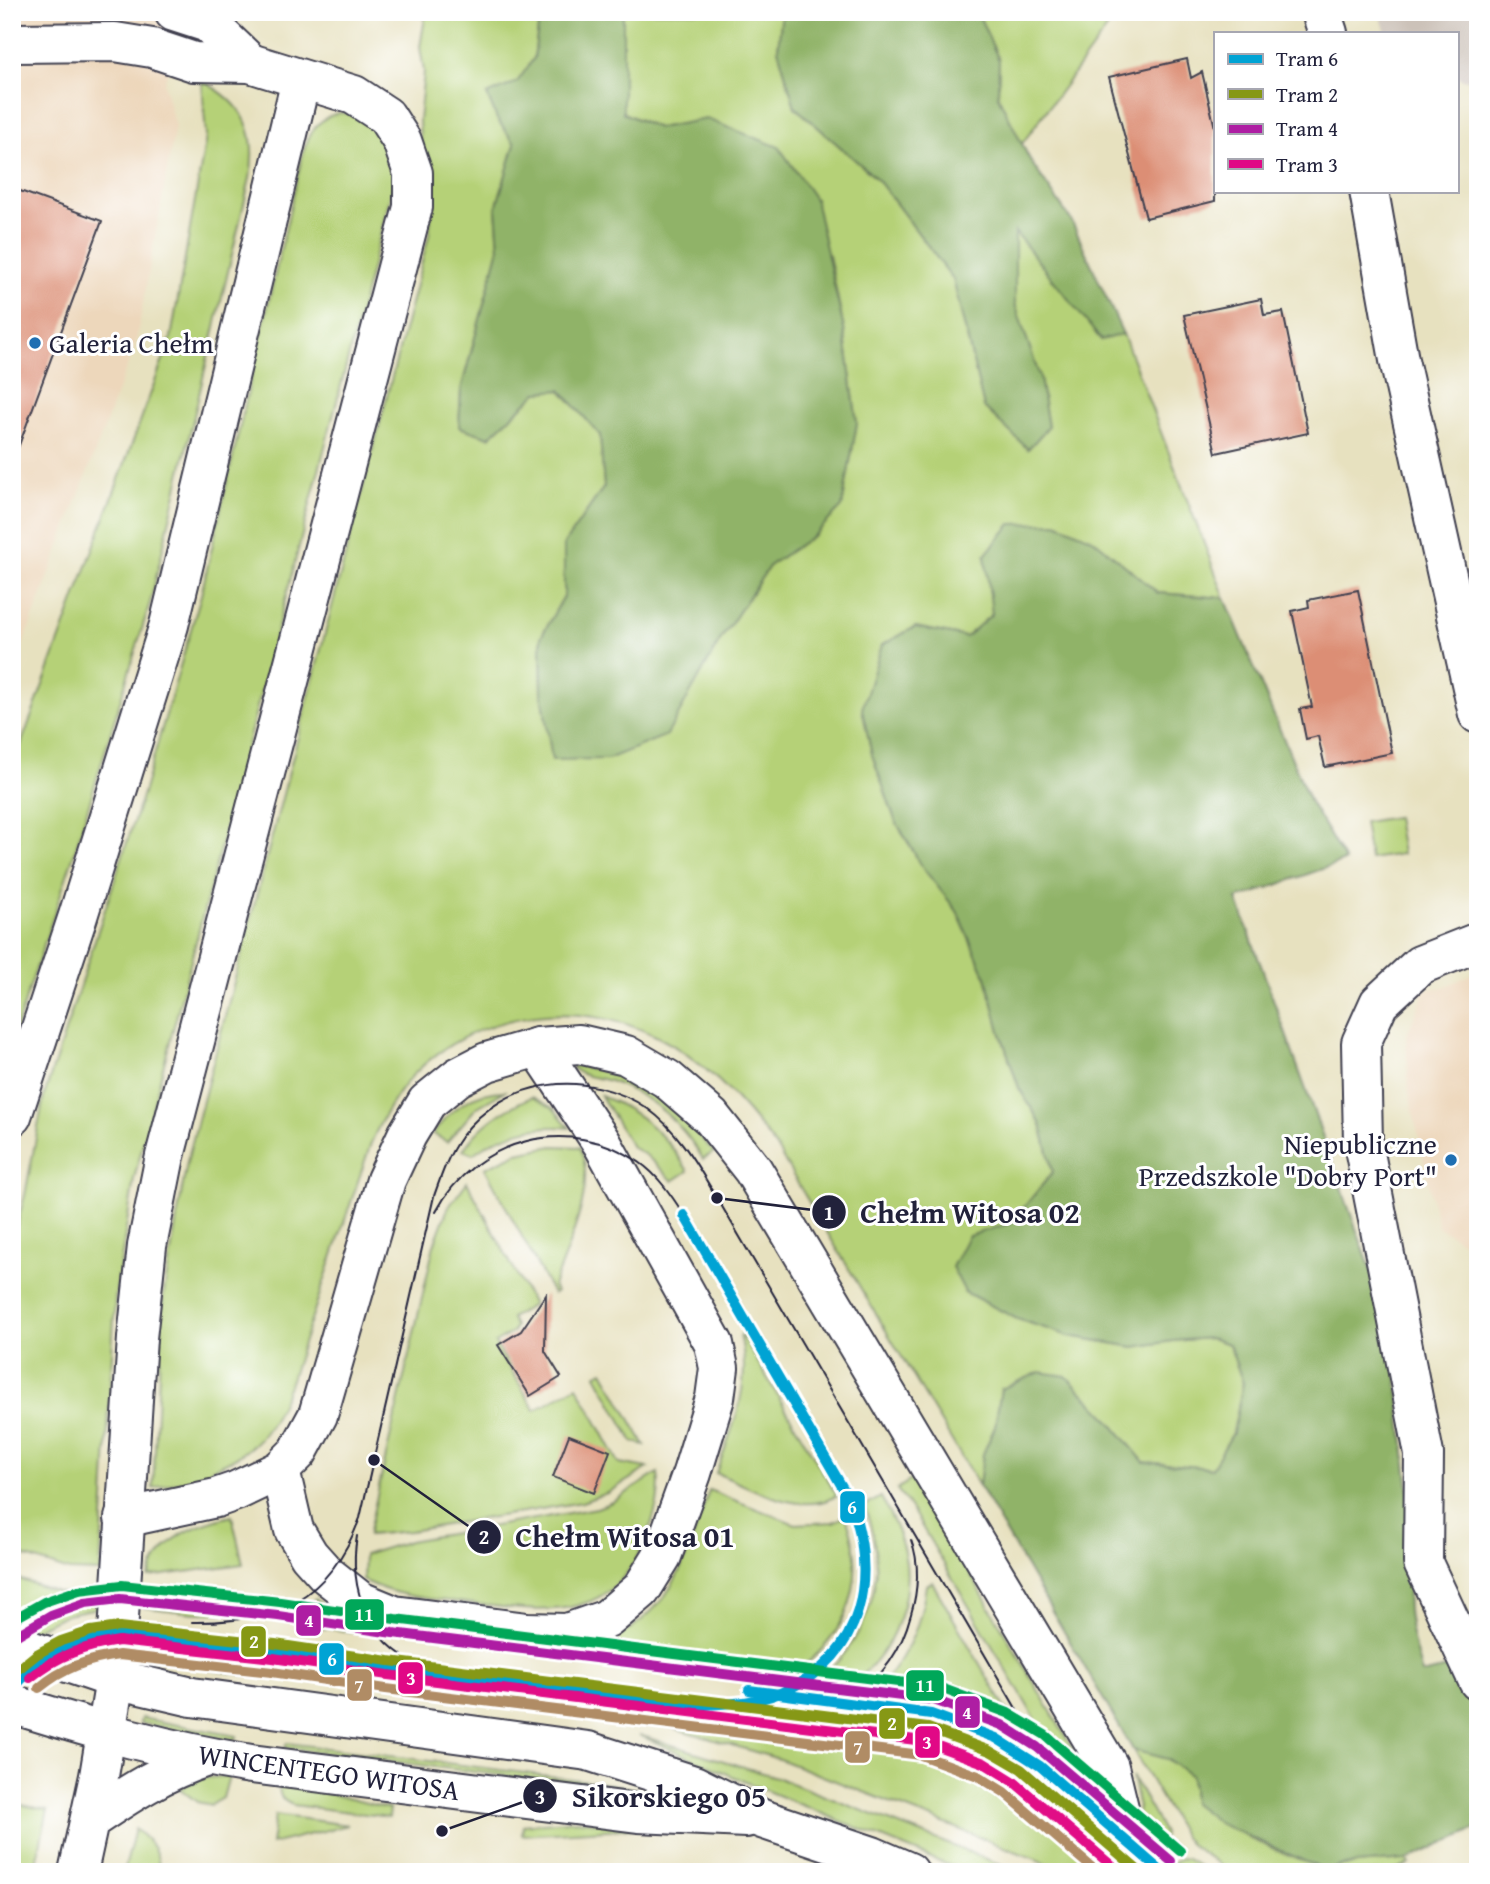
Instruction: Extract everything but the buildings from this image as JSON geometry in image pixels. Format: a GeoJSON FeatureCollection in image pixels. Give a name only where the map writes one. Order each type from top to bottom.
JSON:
{"type":"FeatureCollection","features":[{"type":"Feature","properties":{"kind":"street"},"geometry":{"type":"LineString","coordinates":[[174,12],[208,23],[250,63]]}},
{"type":"Feature","properties":{"kind":"street"},"geometry":{"type":"LineString","coordinates":[[1321,12],[1328,32]]}},
{"type":"Feature","properties":{"kind":"street"},"geometry":{"type":"LineString","coordinates":[[12,43],[115,42],[152,48],[194,62],[250,63],[354,95],[386,117],[402,141],[413,173],[413,207],[164,1156],[147,1246],[137,1338],[115,1679],[107,1734],[78,1872]]}},
{"type":"Feature","properties":{"kind":"street"},"geometry":{"type":"LineString","coordinates":[[12,1116],[169,625],[301,80]]}},
{"type":"Feature","properties":{"kind":"street"},"geometry":{"type":"LineString","coordinates":[[1369,192],[1399,360],[1478,714]]}},
{"type":"Feature","properties":{"kind":"street"},"geometry":{"type":"LineString","coordinates":[[1478,942],[1420,965],[1379,1003],[1361,1043],[1363,1143],[1424,1454],[1423,1563],[1478,1681]]}},
{"type":"Feature","properties":{"kind":"street"},"geometry":{"type":"LineString","coordinates":[[124,1518],[216,1498],[236,1491],[279,1470],[298,1452],[318,1415],[386,1180],[407,1135],[427,1102],[458,1077],[487,1062],[538,1047],[579,1044],[626,1055],[667,1079],[710,1117],[753,1170],[1110,1767],[1120,1812],[1106,1872]]}},
{"type":"Feature","properties":{"kind":"street"},"geometry":{"type":"LineString","coordinates":[[279,1470],[294,1530],[309,1555],[327,1575],[360,1601],[394,1615],[527,1632],[566,1633],[607,1619],[641,1590],[662,1556],[692,1474],[715,1398],[719,1368],[714,1344],[602,1143],[538,1047]]}},
{"type":"Feature","properties":{"kind":"street","name":"WINCENTEGO WITOSA"},"geometry":{"type":"LineString","coordinates":[[12,1644],[115,1679],[192,1697],[588,1751],[694,1785],[762,1819],[872,1856],[909,1872]]}},
{"type":"Feature","properties":{"kind":"street","name":"WINCENTEGO WITOSA"},"geometry":{"type":"LineString","coordinates":[[12,1704],[107,1734],[207,1757],[638,1813],[762,1819]]}},
{"type":"Feature","properties":{"kind":"street"},"geometry":{"type":"LineString","coordinates":[[90,1820],[144,1783],[207,1757]]}},
{"type":"Feature","properties":{"kind":"shaded area"},"geometry":{"type":"Polygon","coordinates":[[[12,12],[186,12],[164,83],[175,127],[136,342],[12,674],[12,12]]]}},
{"type":"Feature","properties":{"kind":"shaded area"},"geometry":{"type":"Polygon","coordinates":[[[1379,12],[1478,12],[1478,84],[1458,77],[1458,32],[1386,32],[1379,12]]]}},
{"type":"Feature","properties":{"kind":"shaded area","name":"Niepubliczne Przedszkole \"Dobry Port\""},"geometry":{"type":"Polygon","coordinates":[[[1478,971],[1478,1269],[1470,1247],[1438,1226],[1409,1093],[1406,1036],[1426,989],[1442,988],[1478,971]]]}},
{"type":"Feature","properties":{"kind":"green space"},"geometry":{"type":"Polygon","coordinates":[[[426,12],[540,12],[534,58],[497,119],[515,144],[496,208],[499,248],[461,390],[459,426],[489,437],[538,392],[561,390],[600,435],[604,487],[564,544],[564,596],[541,637],[542,693],[552,759],[719,642],[770,565],[814,535],[842,506],[857,423],[844,329],[829,255],[707,119],[658,128],[623,113],[623,12],[782,12],[778,49],[795,107],[878,180],[953,279],[984,407],[1028,449],[1048,427],[1040,378],[1015,304],[1015,231],[1101,339],[1123,334],[1225,598],[1158,593],[1093,539],[985,555],[993,614],[966,637],[915,627],[895,820],[923,868],[957,911],[986,977],[1019,1088],[1041,1124],[1053,1172],[1011,1223],[968,1237],[964,1292],[1017,1318],[1069,1336],[1134,1347],[1210,1338],[1229,1344],[1243,1383],[1233,1433],[1212,1468],[1144,1463],[1103,1413],[1001,1389],[995,1427],[983,1454],[979,1486],[779,1152],[739,1102],[692,1058],[656,1036],[625,1024],[561,1014],[496,1024],[466,1036],[438,1053],[406,1083],[389,1107],[371,1143],[289,1385],[269,1427],[240,1455],[211,1469],[212,1475],[153,1488],[163,1297],[187,1162],[429,235],[433,202],[419,121],[424,72],[420,47],[426,12]]]}},
{"type":"Feature","properties":{"kind":"green space"},"geometry":{"type":"Polygon","coordinates":[[[540,12],[623,12],[623,113],[658,128],[707,119],[779,147],[815,199],[844,329],[857,423],[842,507],[814,535],[770,565],[719,642],[667,735],[608,759],[552,760],[542,693],[541,637],[564,596],[564,544],[604,487],[600,435],[561,390],[538,392],[489,437],[459,427],[461,390],[499,248],[496,208],[515,144],[497,119],[487,95],[517,82],[534,58],[540,12]]]}},
{"type":"Feature","properties":{"kind":"green space"},"geometry":{"type":"Polygon","coordinates":[[[782,12],[974,12],[980,18],[999,60],[998,96],[1031,162],[1071,220],[1123,334],[1101,340],[1015,232],[1015,304],[1040,378],[1048,427],[1028,449],[984,407],[953,279],[878,180],[795,107],[778,49],[782,12]]]}},
{"type":"Feature","properties":{"kind":"green space"},"geometry":{"type":"Polygon","coordinates":[[[974,12],[1119,12],[1021,145],[998,96],[999,60],[980,18],[974,12]]]}},
{"type":"Feature","properties":{"kind":"green space"},"geometry":{"type":"Polygon","coordinates":[[[202,81],[229,99],[245,120],[252,146],[250,178],[151,599],[74,854],[12,1041],[12,769],[171,338],[206,137],[202,81]]]}},
{"type":"Feature","properties":{"kind":"green space"},"geometry":{"type":"Polygon","coordinates":[[[338,113],[346,113],[371,123],[392,158],[394,182],[134,1179],[115,1298],[100,1572],[69,1571],[12,1552],[12,1243],[25,1195],[44,1096],[144,790],[201,595],[303,153],[308,139],[319,123],[338,113]]]}},
{"type":"Feature","properties":{"kind":"green space"},"geometry":{"type":"Polygon","coordinates":[[[1057,523],[1093,539],[1158,593],[1225,598],[1310,802],[1345,861],[1237,899],[1379,1292],[1396,1371],[1417,1565],[1408,1590],[1409,1619],[1422,1674],[1451,1667],[1478,1716],[1478,1828],[1407,1860],[1343,1865],[1327,1871],[1220,1824],[1193,1803],[1191,1776],[1167,1759],[1133,1750],[979,1486],[983,1454],[995,1427],[1001,1389],[1040,1372],[1066,1376],[1103,1413],[1144,1462],[1212,1468],[1233,1433],[1243,1383],[1229,1344],[1210,1338],[1134,1347],[1069,1336],[1017,1319],[965,1292],[952,1267],[968,1236],[1011,1223],[1053,1172],[1041,1124],[1019,1088],[986,977],[957,911],[923,868],[895,820],[872,755],[862,709],[882,645],[915,627],[966,637],[992,614],[985,555],[1011,524],[1057,523]]]}},
{"type":"Feature","properties":{"kind":"green space"},"geometry":{"type":"Polygon","coordinates":[[[1396,817],[1402,854],[1370,859],[1364,822],[1396,817]]]}},
{"type":"Feature","properties":{"kind":"green space"},"geometry":{"type":"Polygon","coordinates":[[[573,1065],[617,1076],[652,1094],[683,1119],[714,1152],[703,1159],[685,1133],[653,1103],[627,1088],[582,1074],[572,1068],[573,1065]]]}},
{"type":"Feature","properties":{"kind":"green space"},"geometry":{"type":"Polygon","coordinates":[[[505,1091],[476,1108],[447,1142],[433,1134],[447,1116],[464,1103],[483,1094],[505,1091]]]}},
{"type":"Feature","properties":{"kind":"green space"},"geometry":{"type":"Polygon","coordinates":[[[601,1096],[628,1109],[651,1126],[671,1146],[688,1171],[673,1181],[647,1156],[632,1147],[601,1096]]]}},
{"type":"Feature","properties":{"kind":"green space"},"geometry":{"type":"Polygon","coordinates":[[[532,1097],[553,1108],[570,1128],[531,1129],[507,1135],[473,1154],[463,1150],[494,1118],[532,1097]]]}},
{"type":"Feature","properties":{"kind":"green space"},"geometry":{"type":"Polygon","coordinates":[[[553,1146],[580,1147],[585,1181],[579,1217],[553,1286],[556,1292],[553,1294],[485,1168],[517,1153],[553,1146]]]}},
{"type":"Feature","properties":{"kind":"green space"},"geometry":{"type":"Polygon","coordinates":[[[467,1182],[533,1305],[511,1318],[515,1326],[513,1332],[495,1343],[535,1410],[577,1386],[619,1463],[648,1468],[607,1493],[582,1502],[410,1531],[368,1535],[434,1245],[448,1208],[467,1182]]]}},
{"type":"Feature","properties":{"kind":"green space"},"geometry":{"type":"Polygon","coordinates":[[[742,1335],[837,1496],[822,1502],[791,1502],[716,1473],[739,1406],[744,1371],[742,1335]]]}},
{"type":"Feature","properties":{"kind":"green space"},"geometry":{"type":"Polygon","coordinates":[[[603,1371],[645,1445],[633,1442],[596,1375],[603,1371]]]}},
{"type":"Feature","properties":{"kind":"green space"},"geometry":{"type":"Polygon","coordinates":[[[658,1473],[656,1509],[635,1561],[618,1583],[598,1597],[576,1606],[525,1609],[440,1600],[401,1594],[363,1580],[364,1555],[409,1541],[597,1508],[612,1502],[658,1473]]]}},
{"type":"Feature","properties":{"kind":"green space"},"geometry":{"type":"Polygon","coordinates":[[[914,1478],[1088,1775],[1097,1801],[1054,1751],[914,1513],[897,1489],[914,1478]]]}},
{"type":"Feature","properties":{"kind":"green space"},"geometry":{"type":"Polygon","coordinates":[[[709,1490],[795,1524],[833,1522],[846,1516],[853,1542],[853,1592],[846,1614],[818,1653],[776,1683],[556,1657],[557,1654],[592,1648],[609,1641],[625,1632],[653,1609],[675,1580],[694,1536],[709,1490]]]}},
{"type":"Feature","properties":{"kind":"green space"},"geometry":{"type":"Polygon","coordinates":[[[881,1497],[900,1537],[906,1563],[905,1597],[894,1631],[875,1662],[844,1688],[825,1691],[808,1688],[829,1671],[846,1651],[869,1608],[875,1584],[876,1559],[864,1507],[881,1497]]]}},
{"type":"Feature","properties":{"kind":"green space"},"geometry":{"type":"Polygon","coordinates":[[[232,1516],[243,1564],[149,1577],[155,1563],[171,1542],[192,1529],[232,1516]]]}},
{"type":"Feature","properties":{"kind":"green space"},"geometry":{"type":"Polygon","coordinates":[[[12,1577],[67,1595],[98,1596],[98,1608],[67,1614],[30,1632],[12,1626],[12,1577]]]}},
{"type":"Feature","properties":{"kind":"green space"},"geometry":{"type":"Polygon","coordinates":[[[932,1582],[1023,1742],[987,1724],[950,1711],[872,1696],[893,1671],[909,1645],[920,1616],[926,1585],[932,1582]]]}},
{"type":"Feature","properties":{"kind":"green space"},"geometry":{"type":"Polygon","coordinates":[[[233,1589],[253,1602],[254,1610],[213,1613],[144,1607],[144,1601],[233,1589]]]}},
{"type":"Feature","properties":{"kind":"green space"},"geometry":{"type":"Polygon","coordinates":[[[315,1599],[365,1629],[367,1633],[304,1626],[304,1607],[315,1599]]]}},
{"type":"Feature","properties":{"kind":"green space"},"geometry":{"type":"Polygon","coordinates":[[[159,1646],[260,1660],[259,1668],[249,1669],[247,1675],[189,1664],[159,1646]]]}},
{"type":"Feature","properties":{"kind":"green space"},"geometry":{"type":"Polygon","coordinates":[[[592,1704],[681,1715],[682,1711],[882,1737],[939,1748],[986,1767],[1013,1784],[1094,1853],[1080,1870],[1056,1867],[779,1759],[592,1704]]]}},
{"type":"Feature","properties":{"kind":"green space"},"geometry":{"type":"Polygon","coordinates":[[[141,1718],[237,1736],[236,1741],[140,1723],[141,1718]]]}},
{"type":"Feature","properties":{"kind":"green space"},"geometry":{"type":"Polygon","coordinates":[[[639,1735],[776,1777],[1020,1872],[965,1872],[639,1735]]]}},
{"type":"Feature","properties":{"kind":"green space"},"geometry":{"type":"Polygon","coordinates":[[[287,1743],[596,1782],[667,1794],[739,1815],[594,1787],[285,1748],[287,1743]]]}},
{"type":"Feature","properties":{"kind":"green space"},"geometry":{"type":"Polygon","coordinates":[[[1133,1750],[1167,1759],[1191,1776],[1193,1803],[1255,1841],[1327,1871],[1343,1865],[1407,1860],[1410,1864],[1392,1872],[1231,1872],[1191,1845],[1133,1750]]]}},
{"type":"Feature","properties":{"kind":"green space"},"geometry":{"type":"Polygon","coordinates":[[[229,1776],[223,1798],[211,1805],[197,1802],[179,1788],[203,1778],[229,1776]]]}},
{"type":"Feature","properties":{"kind":"green space"},"geometry":{"type":"Polygon","coordinates":[[[1132,1776],[1164,1833],[1163,1843],[1155,1854],[1134,1836],[1139,1807],[1132,1776]]]}},
{"type":"Feature","properties":{"kind":"green space"},"geometry":{"type":"Polygon","coordinates":[[[280,1781],[390,1809],[389,1817],[293,1805],[281,1796],[280,1781]]]}},
{"type":"Feature","properties":{"kind":"green space"},"geometry":{"type":"Polygon","coordinates":[[[12,1803],[48,1810],[36,1863],[39,1865],[38,1872],[12,1872],[12,1803]]]}},
{"type":"Feature","properties":{"kind":"green space"},"geometry":{"type":"Polygon","coordinates":[[[275,1815],[348,1825],[271,1844],[275,1815]]]}},
{"type":"Feature","properties":{"kind":"green space"},"geometry":{"type":"Polygon","coordinates":[[[576,1820],[641,1828],[522,1835],[523,1825],[576,1820]]]}},
{"type":"Feature","properties":{"kind":"green space"},"geometry":{"type":"Polygon","coordinates":[[[135,1829],[156,1853],[158,1872],[124,1872],[135,1829]]]}},
{"type":"Feature","properties":{"kind":"green space"},"geometry":{"type":"Polygon","coordinates":[[[1181,1858],[1209,1872],[1179,1872],[1170,1865],[1181,1858]]]}},
{"type":"Feature","properties":{"kind":"tram line"},"geometry":{"type":"LineString","coordinates":[[192,1622],[249,1618],[296,1601],[315,1587],[332,1569],[347,1546],[360,1518],[434,1196],[442,1173],[461,1137],[479,1117],[500,1102],[524,1091],[548,1085],[574,1084],[600,1088],[625,1096],[648,1109],[669,1128],[687,1150],[1047,1761],[1064,1785],[1088,1808]]}},
{"type":"Feature","properties":{"kind":"tram line"},"geometry":{"type":"LineString","coordinates":[[436,1212],[453,1187],[474,1166],[499,1151],[526,1141],[554,1137],[584,1139],[612,1147],[639,1162],[658,1179],[684,1215]]}},
{"type":"Feature","properties":{"kind":"tram line","name":"6"},"geometry":{"type":"LineString","coordinates":[[12,1689],[34,1667],[59,1651],[87,1640],[117,1635],[703,1705],[757,1700],[787,1690],[813,1674],[834,1656],[848,1634],[858,1610],[863,1585],[859,1530],[851,1502],[684,1215]]}},
{"type":"Feature","properties":{"kind":"tram line"},"geometry":{"type":"LineString","coordinates":[[357,1536],[355,1556],[359,1594],[375,1628],[401,1655],[419,1665],[462,1676]]}},
{"type":"Feature","properties":{"kind":"tram line"},"geometry":{"type":"LineString","coordinates":[[760,1713],[812,1710],[856,1694],[874,1680],[902,1640],[913,1605],[917,1567],[911,1540]]}},
{"type":"Feature","properties":{"kind":"tram line","name":"4"},"geometry":{"type":"LineString","coordinates":[[12,1638],[51,1615],[85,1603],[120,1599],[278,1616],[393,1633],[934,1700],[1002,1725],[1037,1747],[1171,1861]]}},
{"type":"Feature","properties":{"kind":"tram line","name":"2"},"geometry":{"type":"LineString","coordinates":[[21,1667],[37,1654],[61,1641],[91,1631],[119,1627],[275,1644],[389,1661],[928,1728],[990,1751],[1021,1769],[1140,1872]]}},
{"type":"Feature","properties":{"kind":"tram line","name":"3"},"geometry":{"type":"LineString","coordinates":[[30,1678],[51,1663],[72,1653],[119,1641],[273,1658],[388,1675],[924,1741],[984,1763],[1013,1781],[1119,1872]]}},
{"type":"Feature","properties":{"kind":"tram line","name":"6"},"geometry":{"type":"LineString","coordinates":[[749,1690],[931,1714],[996,1738],[1040,1766],[1162,1872]]}},
{"type":"Feature","properties":{"kind":"transit line","name":"11"},"geometry":{"type":"LineString","coordinates":[[12,1620],[44,1602],[79,1590],[122,1585],[280,1602],[395,1619],[938,1687],[1008,1713],[1045,1735],[1180,1851]]}},
{"type":"Feature","properties":{"kind":"transit line","name":"7"},"geometry":{"type":"LineString","coordinates":[[39,1688],[76,1666],[119,1655],[921,1755],[978,1776],[1004,1792],[1097,1872]]}},
{"type":"Feature","properties":{"kind":"place","name":"Galeria Chełm"},"geometry":{"type":"Point","coordinates":[35,343]}},
{"type":"Feature","properties":{"kind":"place","name":"Niepubliczne Przedszkole \"Dobry Port\""},"geometry":{"type":"Point","coordinates":[1451,1160]}},
{"type":"Feature","properties":{"kind":"place","name":"Chełm Witosa 02"},"geometry":{"type":"Point","coordinates":[717,1198]}},
{"type":"Feature","properties":{"kind":"place","name":"Chełm Witosa 01"},"geometry":{"type":"Point","coordinates":[374,1460]}},
{"type":"Feature","properties":{"kind":"place","name":"Sikorskiego 05"},"geometry":{"type":"Point","coordinates":[442,1831]}}]}
